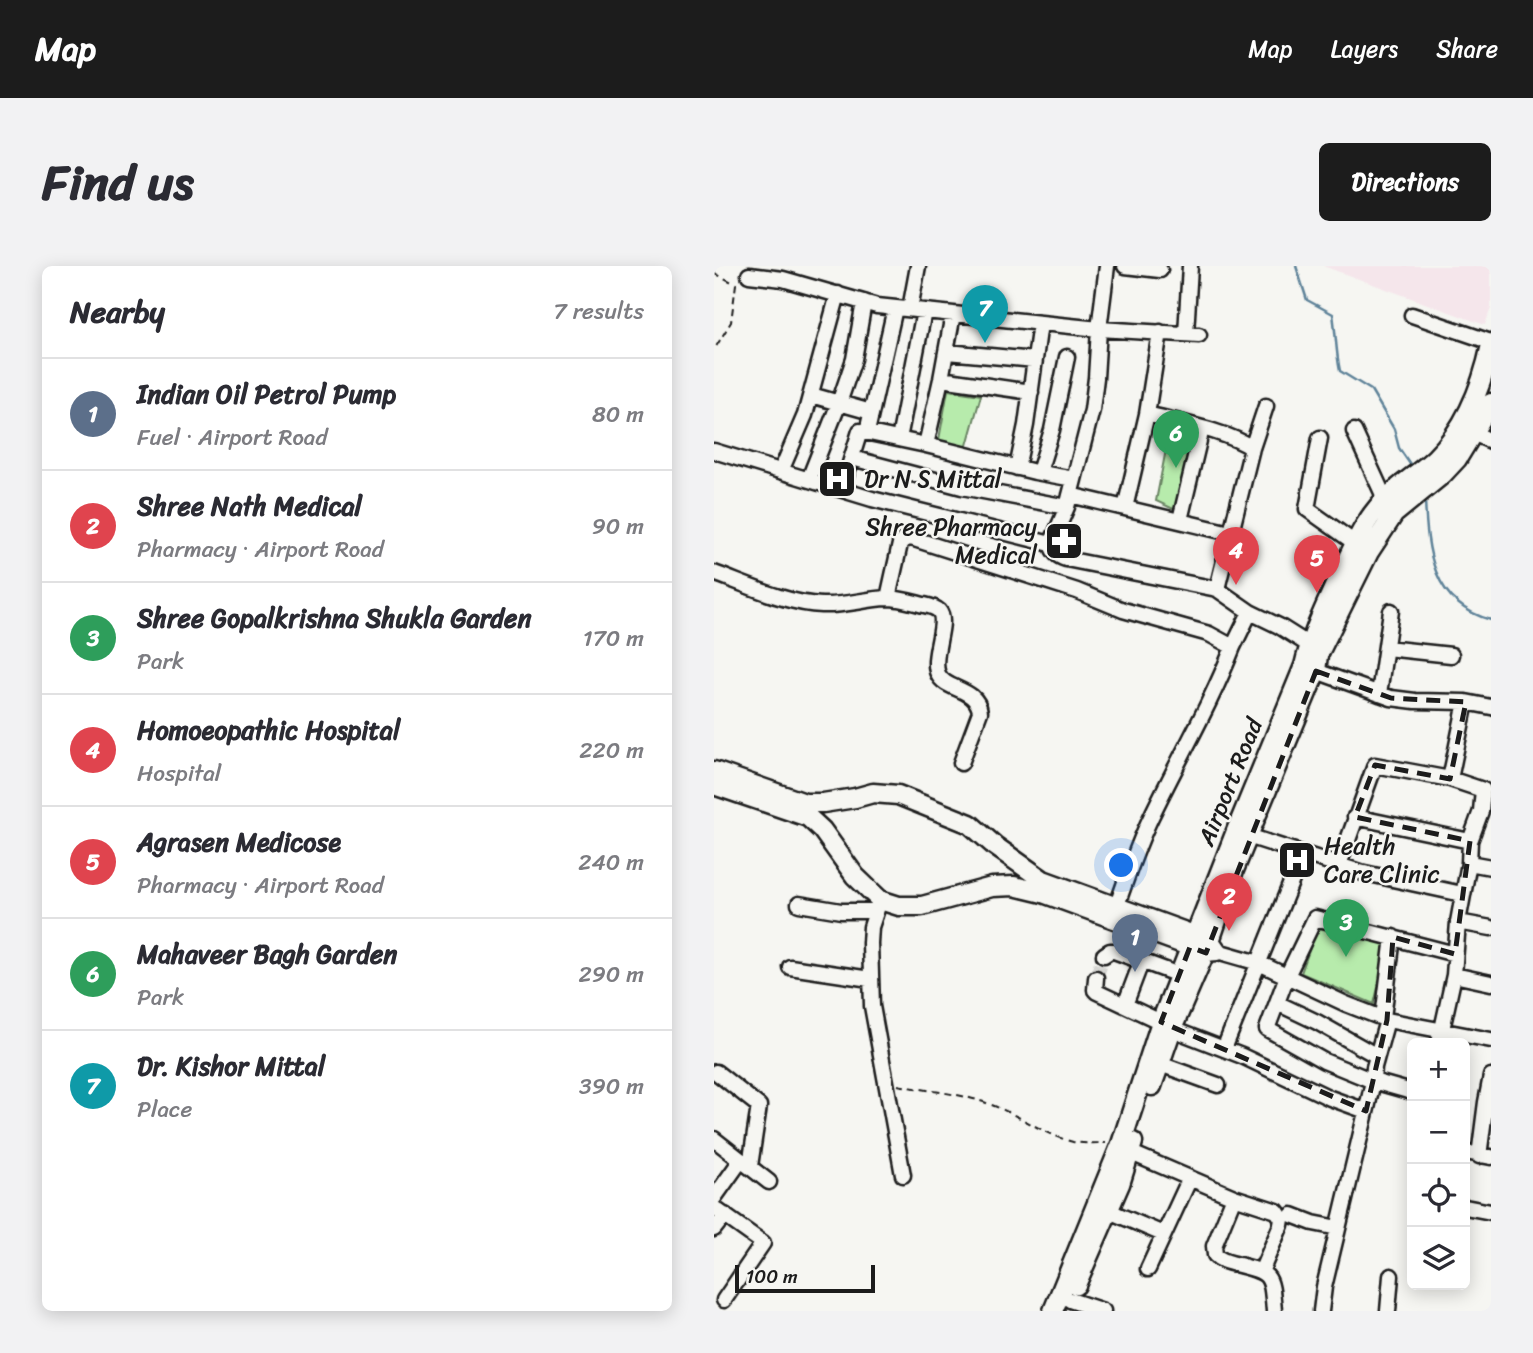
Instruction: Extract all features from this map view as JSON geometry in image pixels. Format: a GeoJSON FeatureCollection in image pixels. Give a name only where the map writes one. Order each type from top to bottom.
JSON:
{"type":"FeatureCollection","features":[{"type":"Feature","properties":{"kind":"main road"},"geometry":{"type":"LineString","coordinates":[[1439,466],[1474,401],[1485,374],[1491,344]]}},
{"type":"Feature","properties":{"kind":"main road"},"geometry":{"type":"LineString","coordinates":[[1439,466],[1457,458],[1491,403]]}},
{"type":"Feature","properties":{"kind":"main road","name":"Airport Road"},"geometry":{"type":"LineString","coordinates":[[1068,1306],[1120,1184],[1125,1148],[1166,1026],[1179,975],[1203,945],[1238,825],[1304,666],[1362,548],[1389,503],[1439,466]]}},
{"type":"Feature","properties":{"kind":"main road","name":"Airport Road"},"geometry":{"type":"LineString","coordinates":[[1053,1311],[1160,1063],[1166,1026],[1203,945],[1316,671],[1315,648]]}},
{"type":"Feature","properties":{"kind":"main road"},"geometry":{"type":"LineString","coordinates":[[714,771],[805,803],[823,803],[873,793],[898,795],[970,824],[995,846],[1043,880],[1203,945]]}},
{"type":"Feature","properties":{"kind":"main road"},"geometry":{"type":"LineString","coordinates":[[714,785],[808,817],[822,830],[878,905],[922,906],[992,887],[1014,886],[1042,892],[1203,945]]}},
{"type":"Feature","properties":{"kind":"street"},"geometry":{"type":"LineString","coordinates":[[899,439],[910,310],[918,266]]}},
{"type":"Feature","properties":{"kind":"street"},"geometry":{"type":"LineString","coordinates":[[1051,544],[1068,501],[1091,410],[1107,266]]}},
{"type":"Feature","properties":{"kind":"street"},"geometry":{"type":"LineString","coordinates":[[1125,266],[1160,270]]}},
{"type":"Feature","properties":{"kind":"street"},"geometry":{"type":"LineString","coordinates":[[749,275],[784,272],[838,294],[877,306],[1099,329],[1193,334],[1190,266]]}},
{"type":"Feature","properties":{"kind":"street"},"geometry":{"type":"LineString","coordinates":[[781,471],[805,415],[838,294]]}},
{"type":"Feature","properties":{"kind":"street"},"geometry":{"type":"LineString","coordinates":[[809,480],[854,359],[864,302]]}},
{"type":"Feature","properties":{"kind":"street"},"geometry":{"type":"LineString","coordinates":[[867,432],[871,412],[910,310]]}},
{"type":"Feature","properties":{"kind":"street"},"geometry":{"type":"LineString","coordinates":[[926,445],[953,314]]}},
{"type":"Feature","properties":{"kind":"street"},"geometry":{"type":"LineString","coordinates":[[1412,315],[1491,344]]}},
{"type":"Feature","properties":{"kind":"street"},"geometry":{"type":"LineString","coordinates":[[1017,468],[1040,323]]}},
{"type":"Feature","properties":{"kind":"street"},"geometry":{"type":"LineString","coordinates":[[1125,508],[1147,414],[1160,332]]}},
{"type":"Feature","properties":{"kind":"street"},"geometry":{"type":"LineString","coordinates":[[947,352],[1035,360]]}},
{"type":"Feature","properties":{"kind":"street"},"geometry":{"type":"LineString","coordinates":[[1039,472],[1052,430],[1067,357]]}},
{"type":"Feature","properties":{"kind":"street"},"geometry":{"type":"LineString","coordinates":[[941,379],[1031,392]]}},
{"type":"Feature","properties":{"kind":"street"},"geometry":{"type":"LineString","coordinates":[[811,395],[871,412]]}},
{"type":"Feature","properties":{"kind":"street"},"geometry":{"type":"LineString","coordinates":[[1217,589],[1252,448],[1266,406]]}},
{"type":"Feature","properties":{"kind":"street"},"geometry":{"type":"LineString","coordinates":[[1147,414],[1202,428],[1252,448]]}},
{"type":"Feature","properties":{"kind":"street"},"geometry":{"type":"LineString","coordinates":[[1180,520],[1202,428]]}},
{"type":"Feature","properties":{"kind":"street"},"geometry":{"type":"LineString","coordinates":[[842,489],[860,431],[1074,479]]}},
{"type":"Feature","properties":{"kind":"street"},"geometry":{"type":"LineString","coordinates":[[1354,431],[1389,503]]}},
{"type":"Feature","properties":{"kind":"street"},"geometry":{"type":"LineString","coordinates":[[1473,433],[1491,441]]}},
{"type":"Feature","properties":{"kind":"street"},"geometry":{"type":"LineString","coordinates":[[1320,438],[1307,509],[1362,548]]}},
{"type":"Feature","properties":{"kind":"street"},"geometry":{"type":"LineString","coordinates":[[714,451],[872,499],[1051,544],[1058,556],[1066,559],[1217,589],[1250,612],[1315,648]]}},
{"type":"Feature","properties":{"kind":"street"},"geometry":{"type":"LineString","coordinates":[[852,458],[962,487],[1125,508],[1230,533]]}},
{"type":"Feature","properties":{"kind":"street"},"geometry":{"type":"LineString","coordinates":[[888,598],[900,544],[911,538],[1124,610],[1209,634],[1233,647]]}},
{"type":"Feature","properties":{"kind":"street"},"geometry":{"type":"LineString","coordinates":[[714,573],[807,603],[823,605],[888,598],[912,601],[938,610],[942,616],[935,661],[938,675],[941,680],[970,695],[979,706],[980,712],[961,763]]}},
{"type":"Feature","properties":{"kind":"street"},"geometry":{"type":"LineString","coordinates":[[1379,694],[1391,611]]}},
{"type":"Feature","properties":{"kind":"street"},"geometry":{"type":"LineString","coordinates":[[1116,908],[1142,837],[1204,714],[1250,612]]}},
{"type":"Feature","properties":{"kind":"street"},"geometry":{"type":"LineString","coordinates":[[1386,648],[1451,655]]}},
{"type":"Feature","properties":{"kind":"street"},"geometry":{"type":"LineString","coordinates":[[1316,671],[1379,694],[1415,701],[1466,702],[1491,707]]}},
{"type":"Feature","properties":{"kind":"street"},"geometry":{"type":"LineString","coordinates":[[1450,779],[1466,702]]}},
{"type":"Feature","properties":{"kind":"street"},"geometry":{"type":"LineString","coordinates":[[1339,865],[1375,765],[1450,779],[1483,790],[1486,812],[1470,841],[1469,863],[1458,922],[1454,975],[1440,1037]]}},
{"type":"Feature","properties":{"kind":"street"},"geometry":{"type":"LineString","coordinates":[[1355,817],[1470,841]]}},
{"type":"Feature","properties":{"kind":"street"},"geometry":{"type":"LineString","coordinates":[[1248,836],[1360,872],[1462,894]]}},
{"type":"Feature","properties":{"kind":"street"},"geometry":{"type":"LineString","coordinates":[[1469,863],[1491,867]]}},
{"type":"Feature","properties":{"kind":"street"},"geometry":{"type":"LineString","coordinates":[[1224,1049],[1292,880]]}},
{"type":"Feature","properties":{"kind":"street"},"geometry":{"type":"LineString","coordinates":[[799,904],[841,911],[878,905],[870,935],[870,979],[875,1027],[904,1175]]}},
{"type":"Feature","properties":{"kind":"street"},"geometry":{"type":"LineString","coordinates":[[1407,1091],[1373,1081],[1324,1060],[1266,1029],[1287,976],[1315,918],[1455,954]]}},
{"type":"Feature","properties":{"kind":"street"},"geometry":{"type":"LineString","coordinates":[[1458,922],[1491,928]]}},
{"type":"Feature","properties":{"kind":"street"},"geometry":{"type":"LineString","coordinates":[[1321,1311],[1324,1287],[1385,1019],[1393,937]]}},
{"type":"Feature","properties":{"kind":"street"},"geometry":{"type":"LineString","coordinates":[[1203,945],[1259,963],[1346,1004],[1440,1037]]}},
{"type":"Feature","properties":{"kind":"street"},"geometry":{"type":"LineString","coordinates":[[1104,955],[1114,951],[1179,975]]}},
{"type":"Feature","properties":{"kind":"street"},"geometry":{"type":"LineString","coordinates":[[1125,1005],[1142,961]]}},
{"type":"Feature","properties":{"kind":"street"},"geometry":{"type":"LineString","coordinates":[[790,967],[870,979]]}},
{"type":"Feature","properties":{"kind":"street"},"geometry":{"type":"LineString","coordinates":[[1454,975],[1491,983]]}},
{"type":"Feature","properties":{"kind":"street"},"geometry":{"type":"LineString","coordinates":[[1096,978],[1097,992],[1166,1026],[1224,1049],[1330,1098],[1366,1111]]}},
{"type":"Feature","properties":{"kind":"street"},"geometry":{"type":"LineString","coordinates":[[1277,1003],[1377,1056]]}},
{"type":"Feature","properties":{"kind":"street"},"geometry":{"type":"LineString","coordinates":[[1440,1037],[1446,1030],[1491,1040]]}},
{"type":"Feature","properties":{"kind":"street"},"geometry":{"type":"LineString","coordinates":[[1160,1063],[1218,1086]]}},
{"type":"Feature","properties":{"kind":"street"},"geometry":{"type":"LineString","coordinates":[[714,1198],[746,1163],[759,1106],[715,1069]]}},
{"type":"Feature","properties":{"kind":"street"},"geometry":{"type":"LineString","coordinates":[[1478,1155],[1491,1076]]}},
{"type":"Feature","properties":{"kind":"street"},"geometry":{"type":"LineString","coordinates":[[714,1139],[769,1182]]}},
{"type":"Feature","properties":{"kind":"street"},"geometry":{"type":"LineString","coordinates":[[1125,1148],[1281,1215],[1281,1225],[1261,1272]]}},
{"type":"Feature","properties":{"kind":"street"},"geometry":{"type":"LineString","coordinates":[[1148,1269],[1190,1178]]}},
{"type":"Feature","properties":{"kind":"street"},"geometry":{"type":"LineString","coordinates":[[1234,1197],[1214,1246],[1215,1255],[1222,1261],[1268,1276],[1274,1311]]}},
{"type":"Feature","properties":{"kind":"street"},"geometry":{"type":"LineString","coordinates":[[1470,1208],[1491,1212]]}},
{"type":"Feature","properties":{"kind":"street"},"geometry":{"type":"LineString","coordinates":[[714,1229],[719,1211],[763,1243],[723,1300]]}},
{"type":"Feature","properties":{"kind":"street"},"geometry":{"type":"LineString","coordinates":[[1109,1211],[1163,1234]]}},
{"type":"Feature","properties":{"kind":"street"},"geometry":{"type":"LineString","coordinates":[[1292,1215],[1338,1228]]}},
{"type":"Feature","properties":{"kind":"street"},"geometry":{"type":"LineString","coordinates":[[1388,1311],[1391,1276]]}},
{"type":"Feature","properties":{"kind":"street"},"geometry":{"type":"LineString","coordinates":[[1068,1306],[1103,1311]]}},
{"type":"Feature","properties":{"kind":"path"},"geometry":{"type":"LineString","coordinates":[[714,273],[736,284],[731,322],[714,350]]}},
{"type":"Feature","properties":{"kind":"path"},"geometry":{"type":"LineString","coordinates":[[888,1085],[959,1095],[990,1104],[1056,1136],[1077,1143],[1125,1148]]}},
{"type":"Feature","properties":{"kind":"highlighted area"},"geometry":{"type":"Polygon","coordinates":[[[1316,671],[1391,698],[1466,702],[1450,779],[1375,765],[1355,817],[1470,841],[1455,954],[1393,937],[1387,1020],[1366,1111],[1161,1022],[1190,947],[1206,953],[1316,671]]]}},
{"type":"Feature","properties":{"kind":"shaded area"},"geometry":{"type":"Polygon","coordinates":[[[1323,266],[1491,266],[1491,308],[1485,325],[1323,266]]]}},
{"type":"Feature","properties":{"kind":"green space"},"geometry":{"type":"Polygon","coordinates":[[[948,390],[981,395],[966,449],[938,445],[948,390]]]}},
{"type":"Feature","properties":{"kind":"green space"},"geometry":{"type":"Polygon","coordinates":[[[1170,429],[1196,436],[1180,512],[1156,501],[1170,429]]]}},
{"type":"Feature","properties":{"kind":"green space"},"geometry":{"type":"Polygon","coordinates":[[[1318,926],[1389,942],[1374,1004],[1301,973],[1318,926]]]}},
{"type":"Feature","properties":{"kind":"waterway"},"geometry":{"type":"LineString","coordinates":[[1296,266],[1307,300],[1333,314],[1340,371],[1371,390],[1394,429],[1399,448],[1412,467]]}},
{"type":"Feature","properties":{"kind":"waterway"},"geometry":{"type":"LineString","coordinates":[[1425,499],[1431,556],[1445,588],[1456,602],[1491,620]]}},
{"type":"Feature","properties":{"kind":"tunnel"},"geometry":{"type":"LineString","coordinates":[[1096,978],[1104,955]]}},
{"type":"Feature","properties":{"kind":"place","name":"Dr. Kishor Mittal"},"geometry":{"type":"Point","coordinates":[985,343]}},
{"type":"Feature","properties":{"kind":"place","name":"Mahaveer Bagh Garden"},"geometry":{"type":"Point","coordinates":[1176,468]}},
{"type":"Feature","properties":{"kind":"place","name":"Dr N S Mittal"},"geometry":{"type":"Point","coordinates":[837,479]}},
{"type":"Feature","properties":{"kind":"place","name":"Shree Pharmacy Medical"},"geometry":{"type":"Point","coordinates":[1064,541]}},
{"type":"Feature","properties":{"kind":"place","name":"Homoeopathic Hospital"},"geometry":{"type":"Point","coordinates":[1236,585]}},
{"type":"Feature","properties":{"kind":"place","name":"Agrasen Medicose"},"geometry":{"type":"Point","coordinates":[1317,593]}},
{"type":"Feature","properties":{"kind":"place","name":"Health Care Clinic"},"geometry":{"type":"Point","coordinates":[1297,860]}},
{"type":"Feature","properties":{"kind":"place","name":"Shree Nath Medical"},"geometry":{"type":"Point","coordinates":[1229,931]}},
{"type":"Feature","properties":{"kind":"place","name":"Shree Gopalkrishna Shukla Garden"},"geometry":{"type":"Point","coordinates":[1346,957]}},
{"type":"Feature","properties":{"kind":"place","name":"Indian Oil Petrol Pump"},"geometry":{"type":"Point","coordinates":[1135,972]}}]}
